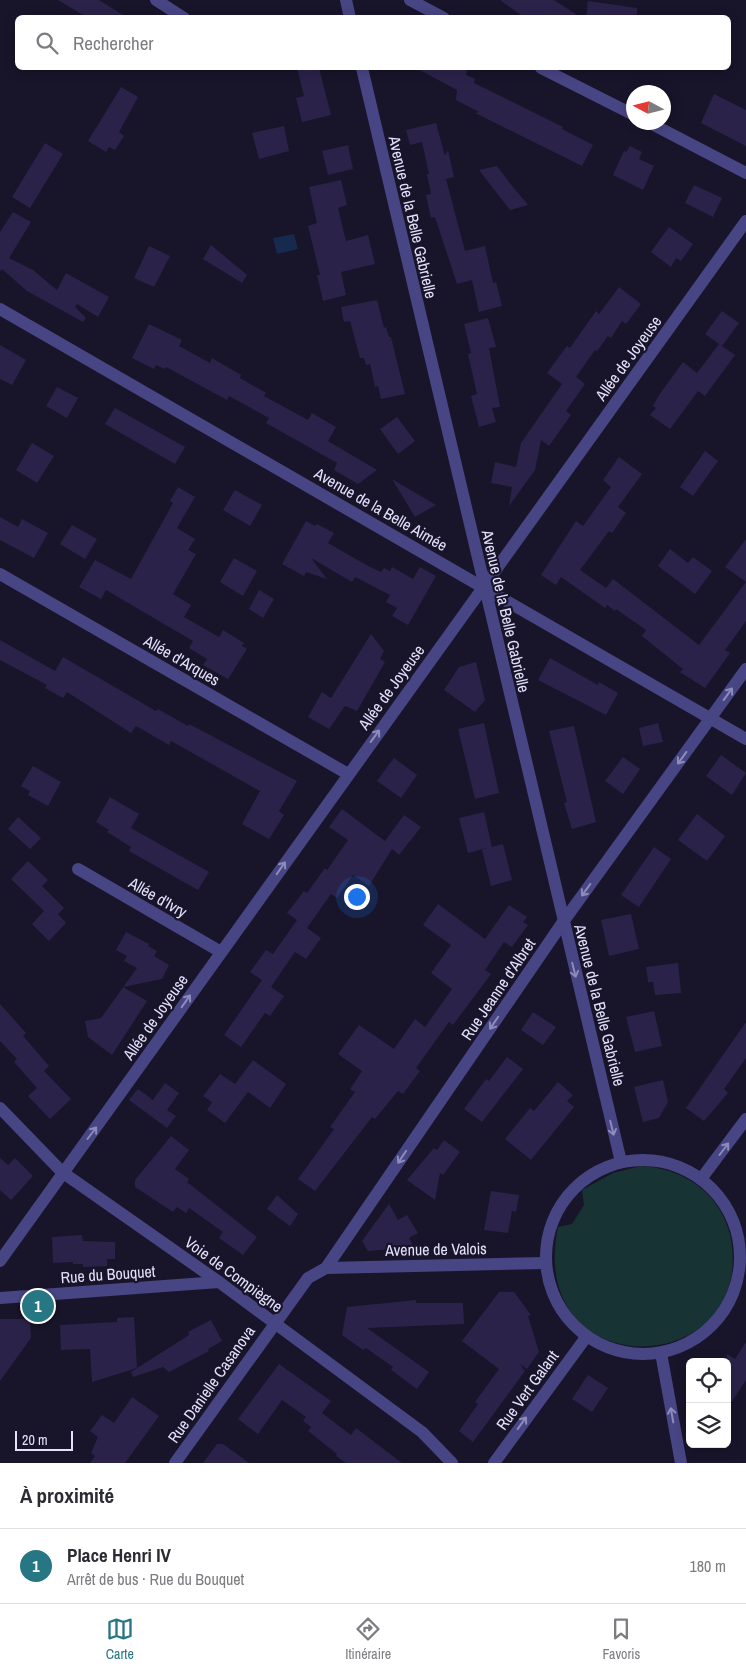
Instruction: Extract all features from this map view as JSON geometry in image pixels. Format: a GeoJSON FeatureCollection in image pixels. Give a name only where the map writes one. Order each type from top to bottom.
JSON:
{"type":"FeatureCollection","features":[{"type":"Feature","properties":{"kind":"street"},"geometry":{"type":"LineString","coordinates":[[156,0],[179,15]]}},
{"type":"Feature","properties":{"kind":"street"},"geometry":{"type":"LineString","coordinates":[[346,0],[349,15]]}},
{"type":"Feature","properties":{"kind":"street"},"geometry":{"type":"LineString","coordinates":[[410,0],[438,15]]}},
{"type":"Feature","properties":{"kind":"street","name":"Avenue de la Belle Gabrielle"},"geometry":{"type":"LineString","coordinates":[[362,70],[620,1162]]}},
{"type":"Feature","properties":{"kind":"street"},"geometry":{"type":"LineString","coordinates":[[545,70],[626,111]]}},
{"type":"Feature","properties":{"kind":"street"},"geometry":{"type":"LineString","coordinates":[[663,130],[746,173]]}},
{"type":"Feature","properties":{"kind":"street","name":"Allée de Joyeuse"},"geometry":{"type":"LineString","coordinates":[[0,1261],[746,221]]}},
{"type":"Feature","properties":{"kind":"street","name":"Avenue de la Belle Aimée"},"geometry":{"type":"LineString","coordinates":[[0,309],[484,586],[746,739]]}},
{"type":"Feature","properties":{"kind":"street","name":"Allée d'Arques"},"geometry":{"type":"LineString","coordinates":[[0,574],[348,774]]}},
{"type":"Feature","properties":{"kind":"street","name":"Rue Jeanne d'Albret"},"geometry":{"type":"LineString","coordinates":[[274,1323],[308,1278],[326,1268],[563,922],[746,669]]}},
{"type":"Feature","properties":{"kind":"street","name":"Allée d'Ivry"},"geometry":{"type":"LineString","coordinates":[[78,869],[221,952]]}},
{"type":"Feature","properties":{"kind":"street","name":"Voie de Compiègne"},"geometry":{"type":"LineString","coordinates":[[0,1108],[62,1172],[219,1282],[422,1432],[452,1463]]}},
{"type":"Feature","properties":{"kind":"street"},"geometry":{"type":"LineString","coordinates":[[701,1179],[746,1119]]}},
{"type":"Feature","properties":{"kind":"street"},"geometry":{"type":"LineString","coordinates":[[658,1160],[673,1164],[701,1179],[724,1202],[742,1230],[740,1267],[737,1282],[717,1320],[694,1339],[682,1346],[646,1354],[615,1350],[587,1336],[576,1328],[559,1306],[549,1281],[546,1263],[550,1230],[564,1199],[589,1175],[620,1162],[658,1160]]}},
{"type":"Feature","properties":{"kind":"street","name":"Avenue de Valois"},"geometry":{"type":"LineString","coordinates":[[326,1268],[546,1263]]}},
{"type":"Feature","properties":{"kind":"street","name":"Rue du Bouquet"},"geometry":{"type":"LineString","coordinates":[[0,1298],[219,1282]]}},
{"type":"Feature","properties":{"kind":"street","name":"Rue Danielle Casanova"},"geometry":{"type":"LineString","coordinates":[[174,1463],[274,1323]]}},
{"type":"Feature","properties":{"kind":"street","name":"Rue Vert Galant"},"geometry":{"type":"LineString","coordinates":[[494,1463],[587,1336]]}},
{"type":"Feature","properties":{"kind":"street"},"geometry":{"type":"LineString","coordinates":[[661,1352],[681,1463]]}},
{"type":"Feature","properties":{"kind":"green space"},"geometry":{"type":"Polygon","coordinates":[[[641,1166],[653,1167],[677,1174],[688,1179],[707,1194],[722,1214],[728,1228],[732,1242],[733,1264],[732,1272],[719,1307],[695,1331],[663,1344],[628,1346],[596,1335],[571,1312],[556,1276],[558,1227],[572,1224],[584,1205],[582,1190],[613,1173],[641,1166]]]}},
{"type":"Feature","properties":{"kind":"water"},"geometry":{"type":"Polygon","coordinates":[[[294,234],[298,249],[277,254],[273,238],[294,234]]]}},
{"type":"Feature","properties":{"kind":"building"},"geometry":{"type":"Polygon","coordinates":[[[58,0],[99,0],[123,15],[83,15],[58,0]]]}},
{"type":"Feature","properties":{"kind":"building"},"geometry":{"type":"Polygon","coordinates":[[[500,0],[554,0],[577,15],[521,15],[500,0]]]}},
{"type":"Feature","properties":{"kind":"building"},"geometry":{"type":"Polygon","coordinates":[[[588,1],[637,8],[637,15],[586,15],[588,1]]]}},
{"type":"Feature","properties":{"kind":"building"},"geometry":{"type":"Polygon","coordinates":[[[298,70],[320,70],[331,115],[302,122],[296,98],[304,96],[298,70]]]}},
{"type":"Feature","properties":{"kind":"building"},"geometry":{"type":"Polygon","coordinates":[[[420,70],[467,70],[466,75],[475,79],[474,83],[563,127],[562,129],[593,145],[582,166],[475,113],[479,112],[456,100],[457,90],[420,70]]]}},
{"type":"Feature","properties":{"kind":"building"},"geometry":{"type":"Polygon","coordinates":[[[121,87],[138,97],[119,132],[124,136],[115,150],[109,147],[106,152],[88,141],[121,87]]]}},
{"type":"Feature","properties":{"kind":"building"},"geometry":{"type":"Polygon","coordinates":[[[714,94],[746,110],[746,146],[701,123],[714,94]]]}},
{"type":"Feature","properties":{"kind":"building"},"geometry":{"type":"Polygon","coordinates":[[[436,123],[445,156],[448,150],[454,177],[446,179],[465,251],[485,246],[493,283],[496,282],[502,306],[479,312],[472,280],[457,284],[435,217],[431,218],[426,195],[431,194],[427,174],[429,174],[422,142],[410,145],[406,130],[436,123]]]}},
{"type":"Feature","properties":{"kind":"building"},"geometry":{"type":"Polygon","coordinates":[[[284,126],[289,151],[259,159],[252,133],[284,126]]]}},
{"type":"Feature","properties":{"kind":"building"},"geometry":{"type":"Polygon","coordinates":[[[45,143],[63,154],[30,208],[12,197],[45,143]]]}},
{"type":"Feature","properties":{"kind":"building"},"geometry":{"type":"Polygon","coordinates":[[[348,145],[353,169],[328,175],[322,151],[348,145]]]}},
{"type":"Feature","properties":{"kind":"building"},"geometry":{"type":"Polygon","coordinates":[[[630,146],[642,152],[639,159],[654,166],[643,190],[613,175],[624,151],[626,152],[630,146]]]}},
{"type":"Feature","properties":{"kind":"building"},"geometry":{"type":"Polygon","coordinates":[[[497,166],[528,205],[510,210],[479,170],[497,166]]]}},
{"type":"Feature","properties":{"kind":"building"},"geometry":{"type":"Polygon","coordinates":[[[341,180],[347,205],[338,208],[346,241],[368,235],[375,264],[341,272],[346,295],[323,301],[317,275],[320,275],[308,226],[317,223],[309,187],[341,180]]]}},
{"type":"Feature","properties":{"kind":"building"},"geometry":{"type":"Polygon","coordinates":[[[694,185],[722,198],[713,217],[685,203],[694,185]]]}},
{"type":"Feature","properties":{"kind":"building"},"geometry":{"type":"Polygon","coordinates":[[[13,212],[31,222],[9,258],[33,270],[57,290],[66,273],[109,297],[98,317],[77,304],[75,307],[86,318],[83,322],[27,291],[2,269],[0,272],[0,232],[13,212]]]}},
{"type":"Feature","properties":{"kind":"building"},"geometry":{"type":"Polygon","coordinates":[[[669,227],[693,244],[681,261],[676,258],[671,267],[651,252],[669,227]]]}},
{"type":"Feature","properties":{"kind":"building"},"geometry":{"type":"Polygon","coordinates":[[[211,245],[247,275],[242,283],[203,259],[211,245]]]}},
{"type":"Feature","properties":{"kind":"building"},"geometry":{"type":"Polygon","coordinates":[[[149,246],[170,256],[154,287],[134,278],[149,246]]]}},
{"type":"Feature","properties":{"kind":"building"},"geometry":{"type":"Polygon","coordinates":[[[619,287],[641,304],[626,324],[622,321],[611,338],[608,336],[597,351],[595,350],[576,377],[585,384],[566,411],[571,415],[549,446],[541,440],[535,470],[509,506],[512,487],[491,483],[495,462],[516,467],[521,443],[562,384],[547,373],[567,346],[570,348],[596,311],[599,314],[619,287]]]}},
{"type":"Feature","properties":{"kind":"building"},"geometry":{"type":"Polygon","coordinates":[[[377,300],[384,328],[386,327],[389,337],[391,337],[405,394],[381,399],[378,386],[375,387],[370,364],[366,365],[364,358],[360,358],[350,321],[344,322],[341,307],[377,300]]]}},
{"type":"Feature","properties":{"kind":"building"},"geometry":{"type":"Polygon","coordinates":[[[722,311],[739,323],[722,346],[705,334],[722,311]]]}},
{"type":"Feature","properties":{"kind":"building"},"geometry":{"type":"Polygon","coordinates":[[[488,318],[496,347],[489,348],[500,407],[492,408],[496,422],[479,427],[471,396],[477,394],[468,354],[471,353],[464,324],[488,318]]]}},
{"type":"Feature","properties":{"kind":"building"},"geometry":{"type":"Polygon","coordinates":[[[149,324],[182,340],[179,346],[210,363],[212,358],[241,375],[240,378],[266,393],[264,396],[308,420],[312,413],[336,427],[328,441],[377,470],[358,484],[334,470],[337,463],[266,423],[269,418],[229,396],[227,400],[166,367],[165,369],[156,365],[154,369],[132,358],[149,324]]]}},
{"type":"Feature","properties":{"kind":"building"},"geometry":{"type":"Polygon","coordinates":[[[719,344],[735,355],[705,396],[698,391],[670,429],[650,415],[656,408],[653,406],[659,395],[683,362],[697,373],[719,344]]]}},
{"type":"Feature","properties":{"kind":"building"},"geometry":{"type":"Polygon","coordinates":[[[0,345],[26,360],[12,385],[0,379],[0,345]]]}},
{"type":"Feature","properties":{"kind":"building"},"geometry":{"type":"Polygon","coordinates":[[[57,387],[78,398],[67,418],[46,406],[57,387]]]}},
{"type":"Feature","properties":{"kind":"building"},"geometry":{"type":"Polygon","coordinates":[[[115,408],[185,447],[175,464],[105,424],[115,408]]]}},
{"type":"Feature","properties":{"kind":"building"},"geometry":{"type":"Polygon","coordinates":[[[397,417],[415,441],[398,454],[380,429],[397,417]]]}},
{"type":"Feature","properties":{"kind":"building"},"geometry":{"type":"Polygon","coordinates":[[[32,443],[54,456],[37,483],[16,470],[32,443]]]}},
{"type":"Feature","properties":{"kind":"building"},"geometry":{"type":"Polygon","coordinates":[[[705,451],[718,461],[693,496],[680,487],[705,451]]]}},
{"type":"Feature","properties":{"kind":"building"},"geometry":{"type":"Polygon","coordinates":[[[619,457],[642,474],[618,507],[626,513],[612,533],[609,531],[580,570],[606,588],[613,579],[699,645],[746,582],[746,621],[725,650],[730,653],[705,688],[680,672],[683,669],[642,636],[646,630],[616,609],[615,611],[607,605],[605,608],[561,577],[556,585],[541,575],[576,521],[583,526],[611,487],[603,480],[619,457]]]}},
{"type":"Feature","properties":{"kind":"building"},"geometry":{"type":"Polygon","coordinates":[[[392,479],[436,505],[415,517],[392,479]]]}},
{"type":"Feature","properties":{"kind":"building"},"geometry":{"type":"Polygon","coordinates":[[[178,487],[195,497],[177,528],[195,539],[188,550],[196,554],[173,594],[191,605],[184,617],[219,637],[223,630],[244,643],[242,646],[247,649],[228,679],[203,665],[207,659],[189,648],[193,641],[106,590],[101,599],[79,587],[95,560],[131,579],[173,503],[170,501],[178,487]]]}},
{"type":"Feature","properties":{"kind":"building"},"geometry":{"type":"Polygon","coordinates":[[[235,490],[262,505],[250,526],[223,510],[235,490]]]}},
{"type":"Feature","properties":{"kind":"building"},"geometry":{"type":"Polygon","coordinates":[[[0,517],[18,527],[22,519],[48,533],[34,558],[0,540],[0,517]]]}},
{"type":"Feature","properties":{"kind":"building"},"geometry":{"type":"Polygon","coordinates":[[[306,521],[315,526],[317,524],[334,533],[328,543],[381,572],[384,568],[390,571],[392,567],[413,579],[420,567],[436,576],[408,625],[392,616],[397,608],[386,602],[390,595],[355,577],[352,582],[311,558],[327,579],[306,572],[304,576],[282,564],[306,521]]]}},
{"type":"Feature","properties":{"kind":"building"},"geometry":{"type":"Polygon","coordinates":[[[72,525],[97,539],[85,559],[60,544],[72,525]]]}},
{"type":"Feature","properties":{"kind":"building"},"geometry":{"type":"Polygon","coordinates":[[[746,539],[746,582],[725,567],[746,539]]]}},
{"type":"Feature","properties":{"kind":"building"},"geometry":{"type":"Polygon","coordinates":[[[670,549],[688,563],[693,557],[712,571],[695,594],[658,566],[670,549]]]}},
{"type":"Feature","properties":{"kind":"building"},"geometry":{"type":"Polygon","coordinates":[[[234,558],[257,571],[243,596],[220,582],[234,558]]]}},
{"type":"Feature","properties":{"kind":"building"},"geometry":{"type":"Polygon","coordinates":[[[259,590],[274,599],[263,618],[249,609],[259,590]]]}},
{"type":"Feature","properties":{"kind":"building"},"geometry":{"type":"Polygon","coordinates":[[[371,634],[384,651],[380,659],[385,662],[357,711],[345,706],[329,729],[308,717],[322,692],[331,698],[371,634]]]}},
{"type":"Feature","properties":{"kind":"building"},"geometry":{"type":"Polygon","coordinates":[[[0,640],[55,671],[63,657],[156,711],[158,709],[188,726],[189,724],[297,781],[279,811],[284,815],[269,839],[242,824],[260,791],[171,741],[169,745],[136,726],[131,733],[67,692],[63,698],[45,688],[47,685],[0,660],[0,640]]]}},
{"type":"Feature","properties":{"kind":"building"},"geometry":{"type":"Polygon","coordinates":[[[550,658],[598,685],[599,682],[618,693],[606,715],[538,680],[550,658]]]}},
{"type":"Feature","properties":{"kind":"building"},"geometry":{"type":"Polygon","coordinates":[[[476,662],[485,700],[475,712],[444,690],[459,667],[476,662]]]}},
{"type":"Feature","properties":{"kind":"building"},"geometry":{"type":"Polygon","coordinates":[[[484,723],[499,793],[475,799],[458,729],[484,723]]]}},
{"type":"Feature","properties":{"kind":"building"},"geometry":{"type":"Polygon","coordinates":[[[658,723],[663,742],[643,746],[639,728],[658,723]]]}},
{"type":"Feature","properties":{"kind":"building"},"geometry":{"type":"Polygon","coordinates":[[[574,726],[596,822],[572,829],[564,803],[567,802],[549,731],[574,726]]]}},
{"type":"Feature","properties":{"kind":"building"},"geometry":{"type":"Polygon","coordinates":[[[721,755],[746,773],[732,795],[706,776],[721,755]]]}},
{"type":"Feature","properties":{"kind":"building"},"geometry":{"type":"Polygon","coordinates":[[[623,757],[640,769],[623,794],[605,781],[623,757]]]}},
{"type":"Feature","properties":{"kind":"building"},"geometry":{"type":"Polygon","coordinates":[[[394,758],[417,775],[401,798],[377,781],[394,758]]]}},
{"type":"Feature","properties":{"kind":"building"},"geometry":{"type":"Polygon","coordinates":[[[33,766],[61,782],[48,806],[28,795],[30,791],[21,786],[33,766]]]}},
{"type":"Feature","properties":{"kind":"building"},"geometry":{"type":"Polygon","coordinates":[[[110,797],[139,814],[131,828],[209,872],[198,890],[129,851],[131,847],[107,832],[109,830],[96,822],[110,797]]]}},
{"type":"Feature","properties":{"kind":"building"},"geometry":{"type":"Polygon","coordinates":[[[342,809],[385,841],[404,815],[421,827],[399,855],[392,849],[369,886],[353,875],[337,898],[331,894],[307,928],[321,938],[306,959],[295,952],[271,987],[284,996],[270,1016],[265,1013],[241,1047],[224,1035],[262,980],[250,972],[266,950],[273,954],[297,920],[287,913],[304,891],[307,893],[325,868],[327,870],[348,840],[329,827],[342,809]]]}},
{"type":"Feature","properties":{"kind":"building"},"geometry":{"type":"Polygon","coordinates":[[[484,812],[492,847],[503,844],[512,880],[491,886],[482,850],[487,848],[468,853],[459,818],[484,812]]]}},
{"type":"Feature","properties":{"kind":"building"},"geometry":{"type":"Polygon","coordinates":[[[697,814],[725,836],[707,861],[678,840],[697,814]]]}},
{"type":"Feature","properties":{"kind":"building"},"geometry":{"type":"Polygon","coordinates":[[[18,817],[41,838],[30,849],[8,829],[18,817]]]}},
{"type":"Feature","properties":{"kind":"building"},"geometry":{"type":"Polygon","coordinates":[[[654,847],[671,859],[639,907],[621,895],[654,847]]]}},
{"type":"Feature","properties":{"kind":"building"},"geometry":{"type":"Polygon","coordinates":[[[28,861],[48,880],[42,886],[64,908],[58,914],[66,923],[49,941],[32,924],[44,911],[11,879],[28,861]]]}},
{"type":"Feature","properties":{"kind":"building"},"geometry":{"type":"Polygon","coordinates":[[[438,904],[485,939],[509,905],[527,917],[523,922],[528,925],[512,947],[504,942],[485,970],[491,974],[453,1025],[449,1022],[416,1068],[420,1071],[403,1094],[398,1091],[375,1119],[372,1117],[315,1191],[298,1179],[334,1129],[330,1127],[355,1092],[350,1089],[362,1071],[338,1054],[359,1025],[394,1049],[415,1019],[425,1027],[452,989],[431,973],[451,945],[423,925],[438,904]]]}},
{"type":"Feature","properties":{"kind":"building"},"geometry":{"type":"Polygon","coordinates":[[[631,914],[639,949],[609,956],[601,920],[631,914]]]}},
{"type":"Feature","properties":{"kind":"building"},"geometry":{"type":"Polygon","coordinates":[[[126,932],[149,944],[148,946],[157,951],[154,956],[169,965],[162,979],[123,987],[137,968],[124,961],[127,956],[116,950],[126,932]]]}},
{"type":"Feature","properties":{"kind":"building"},"geometry":{"type":"Polygon","coordinates":[[[678,963],[681,993],[655,995],[653,982],[648,982],[646,967],[678,963]]]}},
{"type":"Feature","properties":{"kind":"building"},"geometry":{"type":"Polygon","coordinates":[[[123,987],[147,1001],[112,1055],[88,1037],[85,1021],[101,1018],[123,987]]]}},
{"type":"Feature","properties":{"kind":"building"},"geometry":{"type":"Polygon","coordinates":[[[0,1004],[26,1033],[23,1036],[49,1066],[44,1071],[71,1099],[50,1119],[28,1096],[37,1088],[14,1062],[17,1059],[0,1041],[0,1004]]]}},
{"type":"Feature","properties":{"kind":"building"},"geometry":{"type":"Polygon","coordinates":[[[654,1011],[662,1046],[635,1052],[626,1017],[654,1011]]]}},
{"type":"Feature","properties":{"kind":"building"},"geometry":{"type":"Polygon","coordinates":[[[533,1012],[556,1027],[543,1045],[521,1030],[533,1012]]]}},
{"type":"Feature","properties":{"kind":"building"},"geometry":{"type":"Polygon","coordinates":[[[746,1022],[746,1058],[724,1089],[728,1093],[704,1121],[686,1108],[746,1022]]]}},
{"type":"Feature","properties":{"kind":"building"},"geometry":{"type":"Polygon","coordinates":[[[507,1057],[523,1069],[482,1122],[464,1109],[486,1079],[489,1081],[507,1057]]]}},
{"type":"Feature","properties":{"kind":"building"},"geometry":{"type":"Polygon","coordinates":[[[253,1060],[286,1084],[270,1108],[248,1092],[225,1123],[207,1110],[212,1102],[203,1096],[220,1074],[235,1084],[253,1060]]]}},
{"type":"Feature","properties":{"kind":"building"},"geometry":{"type":"Polygon","coordinates":[[[663,1080],[668,1102],[659,1118],[643,1122],[634,1087],[663,1080]]]}},
{"type":"Feature","properties":{"kind":"building"},"geometry":{"type":"Polygon","coordinates":[[[558,1082],[573,1095],[567,1101],[574,1107],[531,1160],[505,1139],[530,1108],[534,1111],[558,1082]]]}},
{"type":"Feature","properties":{"kind":"building"},"geometry":{"type":"Polygon","coordinates":[[[165,1083],[179,1093],[167,1110],[176,1116],[167,1128],[129,1100],[138,1089],[153,1100],[165,1083]]]}},
{"type":"Feature","properties":{"kind":"building"},"geometry":{"type":"Polygon","coordinates":[[[171,1136],[189,1150],[175,1169],[189,1179],[187,1182],[257,1237],[243,1255],[219,1238],[223,1232],[189,1208],[186,1213],[177,1207],[173,1212],[135,1187],[135,1180],[171,1136]]]}},
{"type":"Feature","properties":{"kind":"building"},"geometry":{"type":"Polygon","coordinates":[[[444,1140],[460,1152],[443,1175],[440,1173],[435,1200],[407,1180],[434,1148],[437,1150],[444,1140]]]}},
{"type":"Feature","properties":{"kind":"building"},"geometry":{"type":"Polygon","coordinates":[[[0,1158],[8,1165],[15,1158],[33,1176],[11,1200],[0,1190],[0,1158]]]}},
{"type":"Feature","properties":{"kind":"building"},"geometry":{"type":"Polygon","coordinates":[[[491,1191],[519,1195],[516,1212],[512,1211],[508,1233],[484,1230],[491,1191]]]}},
{"type":"Feature","properties":{"kind":"building"},"geometry":{"type":"Polygon","coordinates":[[[277,1195],[298,1214],[290,1226],[267,1209],[277,1195]]]}},
{"type":"Feature","properties":{"kind":"building"},"geometry":{"type":"Polygon","coordinates":[[[389,1204],[398,1220],[407,1215],[418,1233],[409,1238],[414,1247],[368,1251],[362,1241],[389,1204]]]}},
{"type":"Feature","properties":{"kind":"building"},"geometry":{"type":"Polygon","coordinates":[[[82,1235],[83,1241],[115,1242],[115,1259],[107,1259],[107,1266],[83,1267],[83,1264],[73,1264],[73,1262],[53,1263],[52,1237],[82,1235]]]}},
{"type":"Feature","properties":{"kind":"building"},"geometry":{"type":"Polygon","coordinates":[[[499,1292],[514,1292],[531,1315],[528,1316],[539,1352],[527,1369],[520,1364],[525,1371],[473,1442],[459,1431],[478,1404],[475,1402],[499,1369],[462,1341],[499,1292]]]}},
{"type":"Feature","properties":{"kind":"building"},"geometry":{"type":"Polygon","coordinates":[[[416,1300],[416,1303],[463,1303],[464,1324],[367,1328],[429,1372],[417,1389],[391,1370],[393,1367],[366,1348],[363,1350],[342,1335],[347,1307],[416,1300]]]}},
{"type":"Feature","properties":{"kind":"building"},"geometry":{"type":"Polygon","coordinates":[[[134,1317],[137,1368],[92,1382],[90,1349],[61,1350],[60,1325],[117,1322],[117,1318],[134,1317]]]}},
{"type":"Feature","properties":{"kind":"building"},"geometry":{"type":"Polygon","coordinates":[[[0,1319],[30,1319],[31,1338],[0,1381],[0,1319]]]}},
{"type":"Feature","properties":{"kind":"building"},"geometry":{"type":"Polygon","coordinates":[[[211,1320],[222,1341],[208,1349],[209,1351],[169,1372],[163,1367],[133,1377],[131,1372],[189,1335],[188,1332],[211,1320]]]}},
{"type":"Feature","properties":{"kind":"building"},"geometry":{"type":"Polygon","coordinates":[[[746,1342],[746,1380],[731,1403],[731,1358],[727,1358],[727,1354],[735,1359],[746,1342]]]}},
{"type":"Feature","properties":{"kind":"building"},"geometry":{"type":"Polygon","coordinates":[[[279,1364],[331,1401],[322,1413],[351,1435],[356,1428],[402,1463],[346,1463],[308,1431],[311,1427],[303,1421],[306,1417],[282,1400],[258,1434],[238,1419],[279,1364]]]}},
{"type":"Feature","properties":{"kind":"building"},"geometry":{"type":"Polygon","coordinates":[[[588,1375],[608,1388],[592,1412],[572,1399],[588,1375]]]}},
{"type":"Feature","properties":{"kind":"building"},"geometry":{"type":"Polygon","coordinates":[[[132,1397],[159,1416],[125,1463],[90,1463],[95,1456],[91,1453],[98,1437],[90,1431],[102,1415],[114,1423],[132,1397]]]}},
{"type":"Feature","properties":{"kind":"building"},"geometry":{"type":"Polygon","coordinates":[[[217,1444],[223,1444],[249,1463],[203,1463],[217,1444]]]}},
{"type":"Feature","properties":{"kind":"place","name":"Place Henri IV"},"geometry":{"type":"Point","coordinates":[38,1306]}}]}
